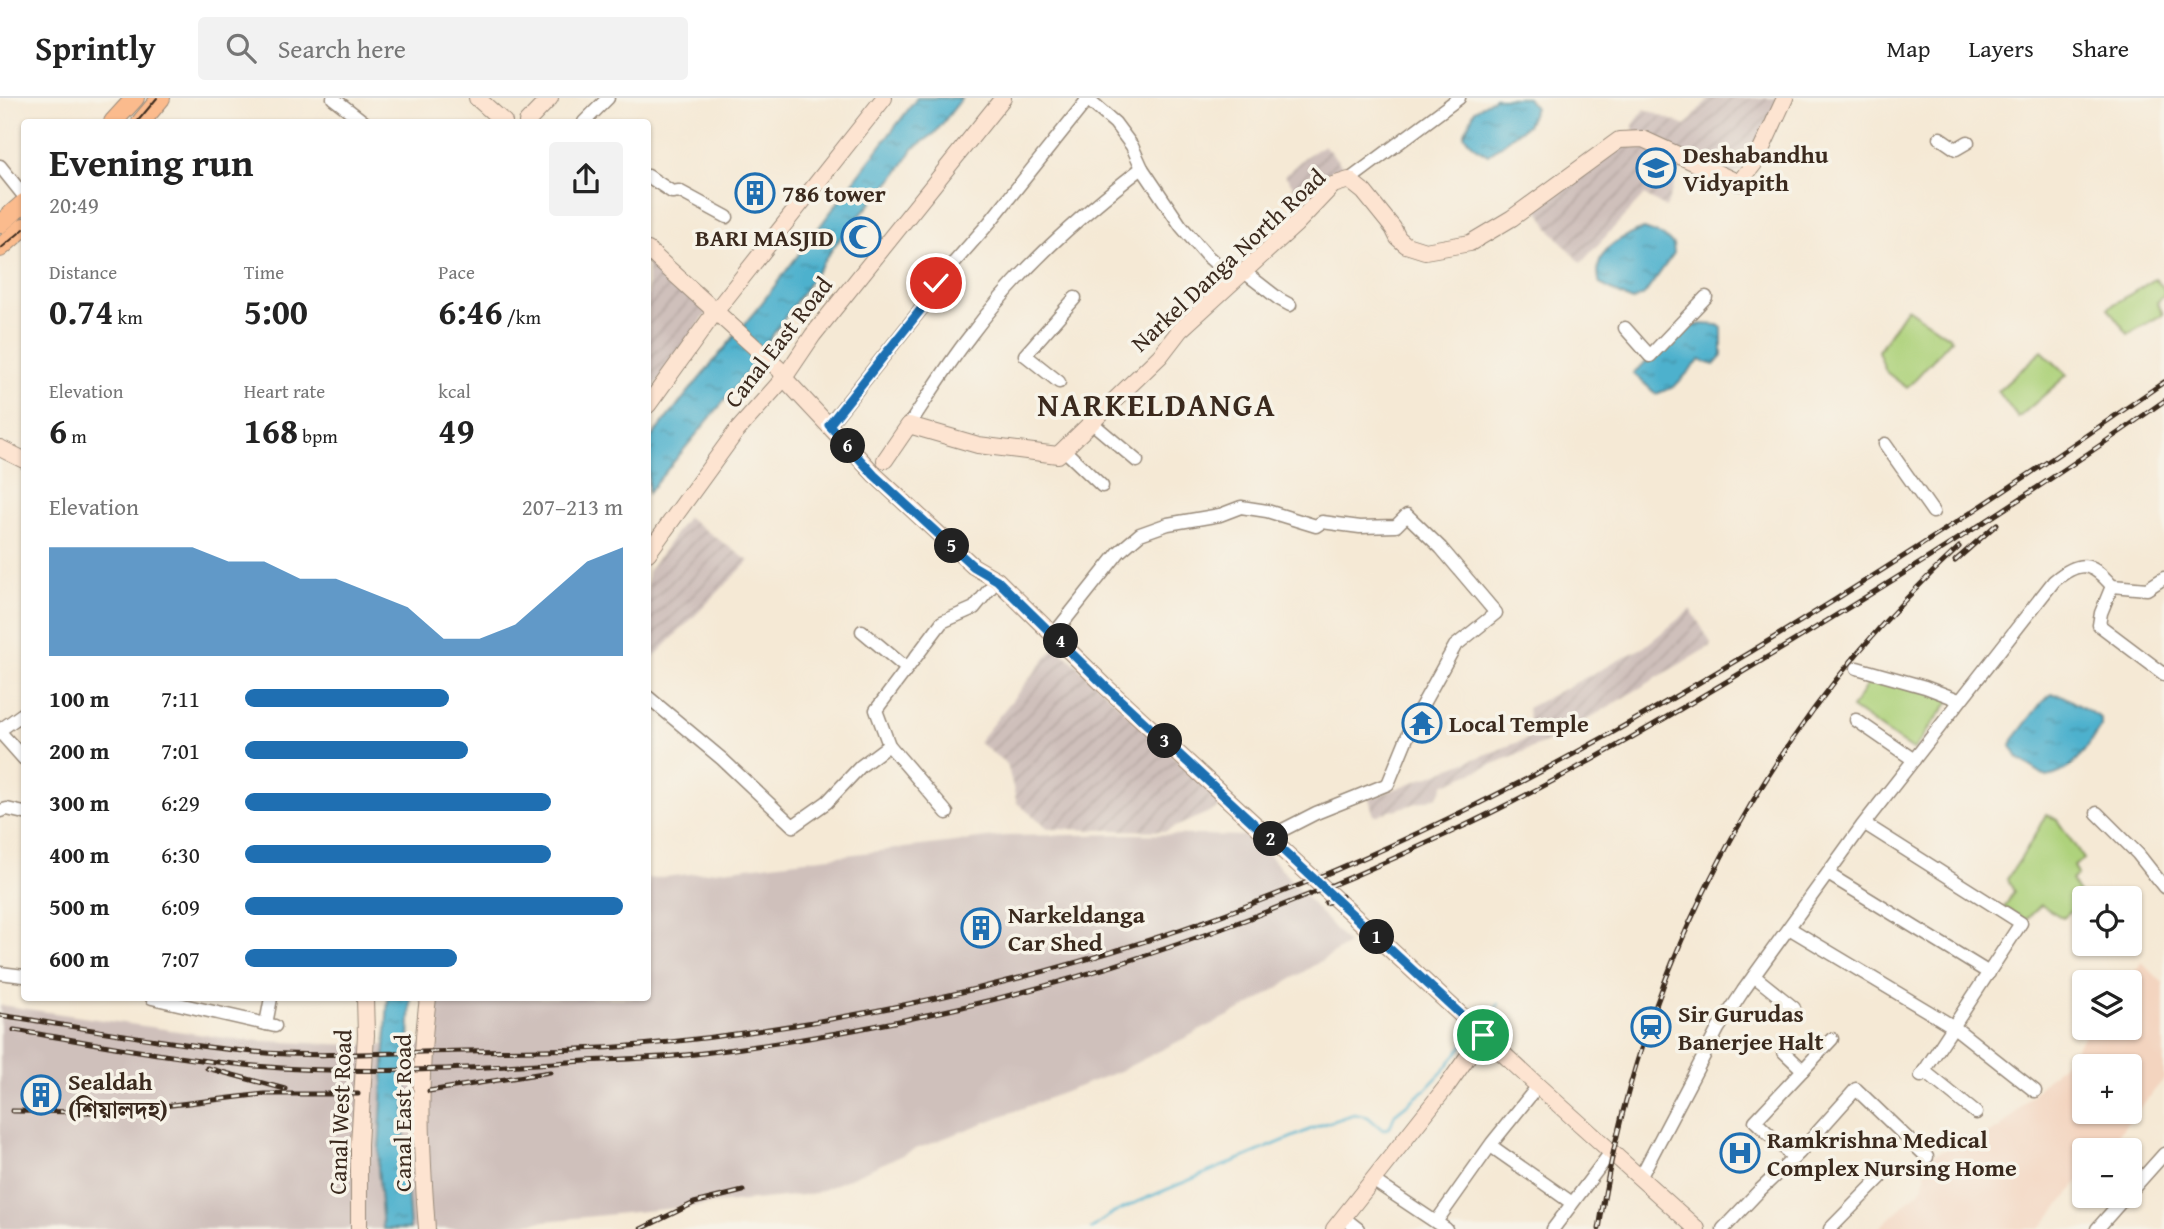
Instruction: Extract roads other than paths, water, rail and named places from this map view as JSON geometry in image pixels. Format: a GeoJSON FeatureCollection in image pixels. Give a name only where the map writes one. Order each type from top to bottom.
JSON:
{"type":"FeatureCollection","features":[{"type":"Feature","properties":{"kind":"main road"},"geometry":{"type":"LineString","coordinates":[[116,119],[135,98]]}},
{"type":"Feature","properties":{"kind":"main road"},"geometry":{"type":"LineString","coordinates":[[144,119],[161,98]]}},
{"type":"Feature","properties":{"kind":"main road"},"geometry":{"type":"LineString","coordinates":[[477,98],[501,119]]}},
{"type":"Feature","properties":{"kind":"main road"},"geometry":{"type":"LineString","coordinates":[[530,119],[550,98]]}},
{"type":"Feature","properties":{"kind":"main road"},"geometry":{"type":"LineString","coordinates":[[651,401],[721,317],[884,98]]}},
{"type":"Feature","properties":{"kind":"main road","name":"Canal East Road"},"geometry":{"type":"LineString","coordinates":[[651,549],[735,433],[1003,98]]}},
{"type":"Feature","properties":{"kind":"main road","name":"Narkel Danga North Road"},"geometry":{"type":"LineString","coordinates":[[1063,449],[1160,356],[1180,330],[1296,224],[1333,185],[1349,180],[1364,192],[1406,245],[1425,251],[1470,243],[1512,218],[1619,139],[1643,139],[1739,183],[1756,160],[1785,98]]}},
{"type":"Feature","properties":{"kind":"main road"},"geometry":{"type":"LineString","coordinates":[[0,224],[21,206]]}},
{"type":"Feature","properties":{"kind":"main road"},"geometry":{"type":"LineString","coordinates":[[0,248],[21,230]]}},
{"type":"Feature","properties":{"kind":"main road"},"geometry":{"type":"LineString","coordinates":[[651,253],[782,374],[874,475],[973,566],[997,580],[1104,685],[1538,1086],[1697,1229]]}},
{"type":"Feature","properties":{"kind":"main road"},"geometry":{"type":"LineString","coordinates":[[885,460],[909,425],[978,445],[1058,454],[1063,449]]}},
{"type":"Feature","properties":{"kind":"main road"},"geometry":{"type":"LineString","coordinates":[[0,448],[21,458]]}},
{"type":"Feature","properties":{"kind":"main road","name":"Canal West Road"},"geometry":{"type":"LineString","coordinates":[[359,1229],[359,1144],[366,1035],[365,1001]]}},
{"type":"Feature","properties":{"kind":"main road","name":"Canal East Road"},"geometry":{"type":"LineString","coordinates":[[427,1229],[421,1105],[428,1001]]}},
{"type":"Feature","properties":{"kind":"main road"},"geometry":{"type":"LineString","coordinates":[[1339,1223],[1447,1086],[1483,1035]]}},
{"type":"Feature","properties":{"kind":"street"},"geometry":{"type":"LineString","coordinates":[[334,98],[360,119]]}},
{"type":"Feature","properties":{"kind":"street"},"geometry":{"type":"LineString","coordinates":[[591,119],[608,98]]}},
{"type":"Feature","properties":{"kind":"street"},"geometry":{"type":"LineString","coordinates":[[1349,180],[1459,98]]}},
{"type":"Feature","properties":{"kind":"street"},"geometry":{"type":"LineString","coordinates":[[829,425],[922,308],[936,283],[989,223],[1087,99],[1115,123],[1181,226],[1206,255],[1290,305]]}},
{"type":"Feature","properties":{"kind":"street"},"geometry":{"type":"LineString","coordinates":[[1940,138],[1956,149],[1968,142]]}},
{"type":"Feature","properties":{"kind":"street"},"geometry":{"type":"LineString","coordinates":[[0,166],[21,192]]}},
{"type":"Feature","properties":{"kind":"street"},"geometry":{"type":"LineString","coordinates":[[909,425],[970,335],[1034,261],[1082,215],[1142,168]]}},
{"type":"Feature","properties":{"kind":"street"},"geometry":{"type":"LineString","coordinates":[[651,178],[672,192],[679,191],[727,217]]}},
{"type":"Feature","properties":{"kind":"street"},"geometry":{"type":"LineString","coordinates":[[1625,328],[1650,356],[1706,297]]}},
{"type":"Feature","properties":{"kind":"street"},"geometry":{"type":"LineString","coordinates":[[1059,382],[1025,355],[1075,298]]}},
{"type":"Feature","properties":{"kind":"street"},"geometry":{"type":"LineString","coordinates":[[1091,422],[1137,461]]}},
{"type":"Feature","properties":{"kind":"street"},"geometry":{"type":"LineString","coordinates":[[1885,444],[1933,512]]}},
{"type":"Feature","properties":{"kind":"street"},"geometry":{"type":"LineString","coordinates":[[1063,449],[1102,486]]}},
{"type":"Feature","properties":{"kind":"street"},"geometry":{"type":"LineString","coordinates":[[1054,634],[1119,552],[1140,534],[1168,524],[1220,515],[1241,507],[1268,511],[1316,526],[1322,522],[1360,527],[1396,526],[1407,515],[1441,548],[1496,614],[1455,646],[1415,718],[1388,784],[1316,813],[1269,837]]}},
{"type":"Feature","properties":{"kind":"street"},"geometry":{"type":"LineString","coordinates":[[1640,1178],[1718,1029],[1754,976],[1959,700],[2054,582],[2074,566],[2088,566],[2099,571],[2112,586],[2147,589],[2159,584],[2164,578]]}},
{"type":"Feature","properties":{"kind":"street"},"geometry":{"type":"LineString","coordinates":[[947,813],[888,745],[876,710],[942,622],[974,608],[997,580]]}},
{"type":"Feature","properties":{"kind":"street"},"geometry":{"type":"LineString","coordinates":[[2112,586],[2099,625],[2164,674]]}},
{"type":"Feature","properties":{"kind":"street"},"geometry":{"type":"LineString","coordinates":[[862,631],[906,668]]}},
{"type":"Feature","properties":{"kind":"street"},"geometry":{"type":"LineString","coordinates":[[1857,668],[1925,687],[1959,700]]}},
{"type":"Feature","properties":{"kind":"street"},"geometry":{"type":"LineString","coordinates":[[651,700],[722,759],[793,826],[827,802],[861,766],[888,745]]}},
{"type":"Feature","properties":{"kind":"street"},"geometry":{"type":"LineString","coordinates":[[21,715],[0,731],[21,756]]}},
{"type":"Feature","properties":{"kind":"street"},"geometry":{"type":"LineString","coordinates":[[1856,720],[1914,760]]}},
{"type":"Feature","properties":{"kind":"street"},"geometry":{"type":"LineString","coordinates":[[0,811],[6,809],[21,812]]}},
{"type":"Feature","properties":{"kind":"street"},"geometry":{"type":"LineString","coordinates":[[2097,813],[2138,854],[2164,887]]}},
{"type":"Feature","properties":{"kind":"street"},"geometry":{"type":"LineString","coordinates":[[1865,824],[2021,923],[1923,1073],[1976,1113]]}},
{"type":"Feature","properties":{"kind":"street"},"geometry":{"type":"LineString","coordinates":[[1828,874],[1989,974]]}},
{"type":"Feature","properties":{"kind":"street"},"geometry":{"type":"LineString","coordinates":[[1789,929],[1954,1027],[2035,1091]]}},
{"type":"Feature","properties":{"kind":"street"},"geometry":{"type":"LineString","coordinates":[[0,973],[21,976]]}},
{"type":"Feature","properties":{"kind":"street"},"geometry":{"type":"LineString","coordinates":[[1754,976],[1794,1008]]}},
{"type":"Feature","properties":{"kind":"street"},"geometry":{"type":"LineString","coordinates":[[165,1001],[271,1025],[271,1001]]}},
{"type":"Feature","properties":{"kind":"street"},"geometry":{"type":"LineString","coordinates":[[1794,1158],[1755,1121],[1832,1039]]}},
{"type":"Feature","properties":{"kind":"street"},"geometry":{"type":"LineString","coordinates":[[1784,1052],[1803,1070]]}},
{"type":"Feature","properties":{"kind":"street"},"geometry":{"type":"LineString","coordinates":[[1374,1181],[1441,1226],[1452,1197],[1538,1086]]}},
{"type":"Feature","properties":{"kind":"street"},"geometry":{"type":"LineString","coordinates":[[1723,1229],[1757,1192],[1794,1158],[1856,1089],[1927,1157]]}},
{"type":"Feature","properties":{"kind":"street"},"geometry":{"type":"LineString","coordinates":[[1491,1146],[1572,1203]]}},
{"type":"Feature","properties":{"kind":"street"},"geometry":{"type":"LineString","coordinates":[[1553,1229],[1611,1152]]}},
{"type":"Feature","properties":{"kind":"street"},"geometry":{"type":"LineString","coordinates":[[2142,1178],[2164,1154]]}},
{"type":"Feature","properties":{"kind":"street"},"geometry":{"type":"LineString","coordinates":[[1830,1229],[1880,1178]]}},
{"type":"Feature","properties":{"kind":"street"},"geometry":{"type":"LineString","coordinates":[[2097,1229],[2116,1208]]}},
{"type":"Feature","properties":{"kind":"street"},"geometry":{"type":"LineString","coordinates":[[1339,1223],[1358,1229]]}},
{"type":"Feature","properties":{"kind":"water"},"geometry":{"type":"Polygon","coordinates":[[[917,98],[962,98],[935,133],[913,149],[897,174],[840,238],[743,378],[651,489],[651,437],[761,304],[917,98]]]}},
{"type":"Feature","properties":{"kind":"water"},"geometry":{"type":"Polygon","coordinates":[[[1495,98],[1527,98],[1535,108],[1527,125],[1488,155],[1475,147],[1464,135],[1475,110],[1495,98]]]}},
{"type":"Feature","properties":{"kind":"water"},"geometry":{"type":"Polygon","coordinates":[[[1644,229],[1664,236],[1673,245],[1674,253],[1644,295],[1632,301],[1600,284],[1599,263],[1603,254],[1616,242],[1644,229]]]}},
{"type":"Feature","properties":{"kind":"water"},"geometry":{"type":"Polygon","coordinates":[[[1718,325],[1722,328],[1722,356],[1714,365],[1700,360],[1674,387],[1656,394],[1633,373],[1687,327],[1718,325]]]}},
{"type":"Feature","properties":{"kind":"water"},"geometry":{"type":"Polygon","coordinates":[[[2052,694],[2061,695],[2101,718],[2101,726],[2072,764],[2047,777],[2018,758],[2011,746],[2042,702],[2052,694]]]}},
{"type":"Feature","properties":{"kind":"water"},"geometry":{"type":"Polygon","coordinates":[[[388,1001],[411,1001],[404,1143],[410,1229],[383,1229],[378,1168],[388,1001]]]}},
{"type":"Feature","properties":{"kind":"waterway"},"geometry":{"type":"LineString","coordinates":[[1481,1024],[1499,1004]]}},
{"type":"Feature","properties":{"kind":"waterway"},"geometry":{"type":"LineString","coordinates":[[1091,1229],[1110,1215],[1137,1202],[1321,1125],[1354,1114],[1368,1117],[1383,1130],[1390,1127],[1395,1114],[1425,1090],[1445,1069],[1471,1034]]}},
{"type":"Feature","properties":{"kind":"tram line"},"geometry":{"type":"LineString","coordinates":[[140,119],[157,98]]}},
{"type":"Feature","properties":{"kind":"tram line"},"geometry":{"type":"LineString","coordinates":[[0,249],[21,232]]}},
{"type":"Feature","properties":{"kind":"railway"},"geometry":{"type":"LineString","coordinates":[[0,1015],[190,1045],[280,1054],[596,1048],[725,1035],[811,1022],[896,1007],[1063,966],[1146,941],[1307,882],[1369,856],[1550,767],[1725,667],[1831,602],[1975,510],[2164,382]]}},
{"type":"Feature","properties":{"kind":"railway"},"geometry":{"type":"LineString","coordinates":[[14,1030],[164,1055],[255,1066],[372,1071],[490,1067],[679,1056],[794,1040],[958,1008],[1084,975],[1208,934],[1330,886],[1449,833],[1577,768],[1661,721],[1881,588],[2024,497],[2164,401]]}},
{"type":"Feature","properties":{"kind":"railway"},"geometry":{"type":"LineString","coordinates":[[1955,561],[1997,524]]}},
{"type":"Feature","properties":{"kind":"railway"},"geometry":{"type":"LineString","coordinates":[[1599,1229],[1618,1133],[1645,1038],[1679,947],[1721,858],[1771,773],[1827,692],[1890,617],[1959,547]]}},
{"type":"Feature","properties":{"kind":"railway"},"geometry":{"type":"LineString","coordinates":[[1326,903],[1342,896]]}},
{"type":"Feature","properties":{"kind":"railway"},"geometry":{"type":"LineString","coordinates":[[207,1068],[285,1089]]}},
{"type":"Feature","properties":{"kind":"railway"},"geometry":{"type":"LineString","coordinates":[[429,1091],[550,1072]]}},
{"type":"Feature","properties":{"kind":"railway"},"geometry":{"type":"LineString","coordinates":[[12,1111],[89,1112],[264,1094],[358,1094]]}},
{"type":"Feature","properties":{"kind":"railway"},"geometry":{"type":"LineString","coordinates":[[641,1229],[694,1203],[743,1191]]}},
{"type":"Feature","properties":{"kind":"place","name":"Deshabandhu Vidyapith"},"geometry":{"type":"Point","coordinates":[1656,168]}},
{"type":"Feature","properties":{"kind":"place","name":"786 tower"},"geometry":{"type":"Point","coordinates":[755,193]}},
{"type":"Feature","properties":{"kind":"place","name":"BARI MASJID"},"geometry":{"type":"Point","coordinates":[861,237]}},
{"type":"Feature","properties":{"kind":"place","name":"Local Temple"},"geometry":{"type":"Point","coordinates":[1422,723]}},
{"type":"Feature","properties":{"kind":"place","name":"Narkeldanga Car Shed"},"geometry":{"type":"Point","coordinates":[981,928]}},
{"type":"Feature","properties":{"kind":"place","name":"Sir Gurudas Banerjee Halt"},"geometry":{"type":"Point","coordinates":[1651,1027]}},
{"type":"Feature","properties":{"kind":"place","name":"Sealdah (শিয়ালদহ)"},"geometry":{"type":"Point","coordinates":[41,1095]}},
{"type":"Feature","properties":{"kind":"place","name":"Ramkrishna Medical Complex Nursing Home"},"geometry":{"type":"Point","coordinates":[1740,1153]}},
{"type":"Feature","properties":{"kind":"district","name":"NARKELDANGA"},"geometry":{"type":"Point","coordinates":[1157,404]}}]}
